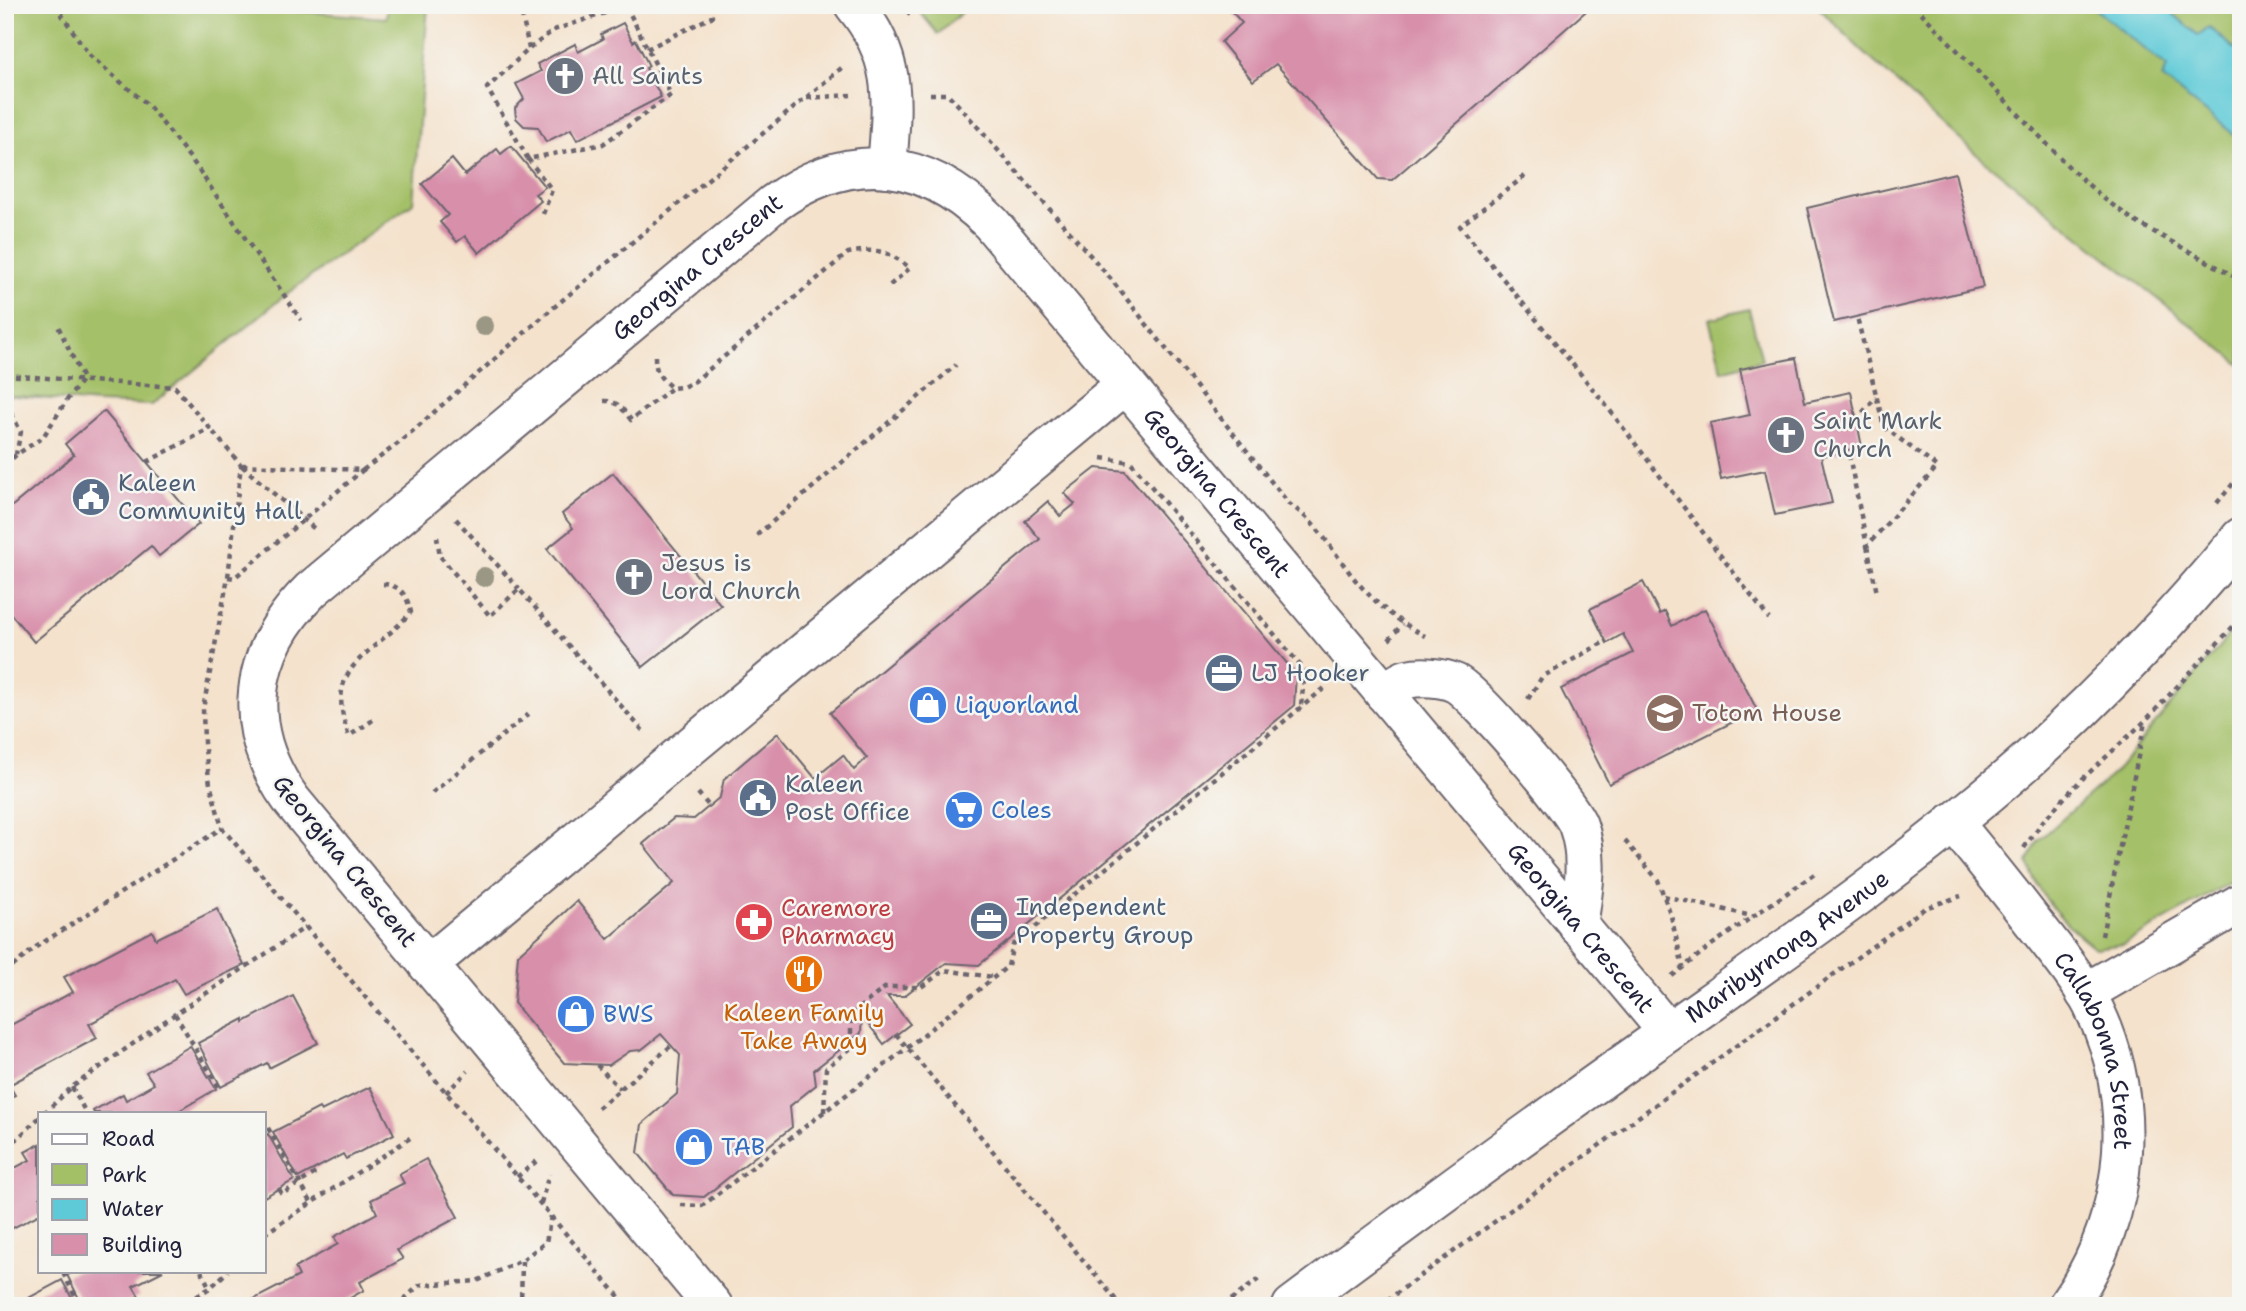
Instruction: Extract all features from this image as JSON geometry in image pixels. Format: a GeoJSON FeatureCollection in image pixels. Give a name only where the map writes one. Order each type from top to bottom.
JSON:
{"type":"FeatureCollection","features":[{"type":"Feature","properties":{"kind":"street"},"geometry":{"type":"LineString","coordinates":[[854,5],[877,39],[888,70],[891,93],[887,168]]}},
{"type":"Feature","properties":{"kind":"street","name":"Georgina Crescent"},"geometry":{"type":"LineString","coordinates":[[713,1306],[292,802],[278,783],[268,761],[257,716],[258,692],[265,657],[280,625],[294,606],[311,590],[773,204],[793,189],[838,171],[862,167],[910,172],[955,191],[991,223],[1668,1032]]}},
{"type":"Feature","properties":{"kind":"street"},"geometry":{"type":"LineString","coordinates":[[428,965],[1126,384]]}},
{"type":"Feature","properties":{"kind":"street","name":"Maribyrnong Avenue"},"geometry":{"type":"LineString","coordinates":[[1292,1306],[1483,1163],[1806,934],[1953,822],[2019,767],[2082,709],[2194,594],[2241,537]]}},
{"type":"Feature","properties":{"kind":"street"},"geometry":{"type":"LineString","coordinates":[[1384,693],[1406,679],[1435,678],[1456,683],[1484,708],[1533,765],[1577,821],[1583,841],[1584,879],[1578,926]]}},
{"type":"Feature","properties":{"kind":"street","name":"Callabonna Street"},"geometry":{"type":"LineString","coordinates":[[1953,822],[2062,958],[2091,989],[2112,1056],[2120,1090],[2123,1124],[2118,1193],[2096,1258],[2067,1306]]}},
{"type":"Feature","properties":{"kind":"street"},"geometry":{"type":"LineString","coordinates":[[2091,989],[2241,903]]}},
{"type":"Feature","properties":{"kind":"path"},"geometry":{"type":"LineString","coordinates":[[55,5],[90,56],[149,106],[194,163],[301,320]]}},
{"type":"Feature","properties":{"kind":"path"},"geometry":{"type":"LineString","coordinates":[[520,5],[528,49]]}},
{"type":"Feature","properties":{"kind":"path"},"geometry":{"type":"LineString","coordinates":[[1914,5],[2070,168],[2103,198],[2136,222],[2241,280]]}},
{"type":"Feature","properties":{"kind":"path"},"geometry":{"type":"LineString","coordinates":[[528,159],[603,144],[671,95],[626,6],[554,30],[528,49],[486,88],[528,159],[552,190],[543,214]]}},
{"type":"Feature","properties":{"kind":"path"},"geometry":{"type":"LineString","coordinates":[[647,49],[717,14]]}},
{"type":"Feature","properties":{"kind":"path"},"geometry":{"type":"LineString","coordinates":[[228,577],[234,578],[400,442],[547,313],[877,39]]}},
{"type":"Feature","properties":{"kind":"path"},"geometry":{"type":"LineString","coordinates":[[807,98],[891,93],[948,94],[1110,278],[1289,504],[1307,516],[1355,579],[1402,624],[1433,640]]}},
{"type":"Feature","properties":{"kind":"path"},"geometry":{"type":"LineString","coordinates":[[1525,176],[1460,226],[1605,404],[1769,619]]}},
{"type":"Feature","properties":{"kind":"path"},"geometry":{"type":"LineString","coordinates":[[595,401],[611,400],[619,405],[631,420],[672,388],[683,387],[695,381],[848,253],[876,249],[893,255],[910,268],[889,286]]}},
{"type":"Feature","properties":{"kind":"path"},"geometry":{"type":"LineString","coordinates":[[1857,317],[1884,427],[1937,467],[1867,546]]}},
{"type":"Feature","properties":{"kind":"path"},"geometry":{"type":"LineString","coordinates":[[58,326],[83,379]]}},
{"type":"Feature","properties":{"kind":"path"},"geometry":{"type":"LineString","coordinates":[[655,355],[655,368],[660,379],[672,388]]}},
{"type":"Feature","properties":{"kind":"path"},"geometry":{"type":"LineString","coordinates":[[757,535],[956,365]]}},
{"type":"Feature","properties":{"kind":"path"},"geometry":{"type":"LineString","coordinates":[[5,375],[175,387],[241,465],[228,577],[203,709],[205,753],[222,828],[627,1306]]}},
{"type":"Feature","properties":{"kind":"path"},"geometry":{"type":"LineString","coordinates":[[5,465],[43,437],[83,379]]}},
{"type":"Feature","properties":{"kind":"path"},"geometry":{"type":"LineString","coordinates":[[1856,420],[1877,396]]}},
{"type":"Feature","properties":{"kind":"path"},"geometry":{"type":"LineString","coordinates":[[5,406],[21,432],[16,455]]}},
{"type":"Feature","properties":{"kind":"path"},"geometry":{"type":"LineString","coordinates":[[147,462],[211,428]]}},
{"type":"Feature","properties":{"kind":"path"},"geometry":{"type":"LineString","coordinates":[[1849,455],[1877,593]]}},
{"type":"Feature","properties":{"kind":"path"},"geometry":{"type":"LineString","coordinates":[[1093,457],[1131,462],[1305,671],[1301,705]]}},
{"type":"Feature","properties":{"kind":"path"},"geometry":{"type":"LineString","coordinates":[[241,465],[363,470]]}},
{"type":"Feature","properties":{"kind":"path"},"geometry":{"type":"LineString","coordinates":[[2214,505],[2241,474]]}},
{"type":"Feature","properties":{"kind":"path"},"geometry":{"type":"LineString","coordinates":[[448,520],[453,516],[709,806]]}},
{"type":"Feature","properties":{"kind":"path"},"geometry":{"type":"LineString","coordinates":[[437,535],[440,556],[490,616],[519,589]]}},
{"type":"Feature","properties":{"kind":"path"},"geometry":{"type":"LineString","coordinates":[[1379,1306],[1925,908],[1964,895],[1965,888],[2017,848],[2025,848],[2052,811],[2145,721],[2241,618]]}},
{"type":"Feature","properties":{"kind":"path"},"geometry":{"type":"LineString","coordinates":[[1525,704],[1542,677],[1606,641]]}},
{"type":"Feature","properties":{"kind":"path"},"geometry":{"type":"LineString","coordinates":[[676,1205],[702,1206],[907,1048],[1008,965],[1013,945],[1322,689]]}},
{"type":"Feature","properties":{"kind":"path"},"geometry":{"type":"LineString","coordinates":[[432,793],[530,713]]}},
{"type":"Feature","properties":{"kind":"path"},"geometry":{"type":"LineString","coordinates":[[2091,989],[2145,721]]}},
{"type":"Feature","properties":{"kind":"path"},"geometry":{"type":"LineString","coordinates":[[5,973],[36,947],[222,828]]}},
{"type":"Feature","properties":{"kind":"path"},"geometry":{"type":"LineString","coordinates":[[1623,839],[1658,880],[1671,915],[1684,967]]}},
{"type":"Feature","properties":{"kind":"path"},"geometry":{"type":"LineString","coordinates":[[1713,944],[1820,870]]}},
{"type":"Feature","properties":{"kind":"path"},"geometry":{"type":"LineString","coordinates":[[1664,896],[1753,916]]}},
{"type":"Feature","properties":{"kind":"path"},"geometry":{"type":"LineString","coordinates":[[45,1112],[72,1087],[175,1014],[306,927]]}},
{"type":"Feature","properties":{"kind":"path"},"geometry":{"type":"LineString","coordinates":[[824,1112],[826,1068],[851,1048],[851,1014],[886,987],[921,987],[945,970],[993,978]]}},
{"type":"Feature","properties":{"kind":"path"},"geometry":{"type":"LineString","coordinates":[[175,1014],[221,1091]]}},
{"type":"Feature","properties":{"kind":"path"},"geometry":{"type":"LineString","coordinates":[[896,1034],[1121,1306]]}},
{"type":"Feature","properties":{"kind":"path"},"geometry":{"type":"LineString","coordinates":[[597,1065],[620,1089]]}},
{"type":"Feature","properties":{"kind":"path"},"geometry":{"type":"LineString","coordinates":[[72,1087],[85,1112]]}},
{"type":"Feature","properties":{"kind":"path"},"geometry":{"type":"LineString","coordinates":[[590,1098],[607,1118]]}},
{"type":"Feature","properties":{"kind":"path"},"geometry":{"type":"LineString","coordinates":[[5,1146],[17,1139],[38,1119]]}},
{"type":"Feature","properties":{"kind":"path"},"geometry":{"type":"LineString","coordinates":[[268,1128],[311,1202]]}},
{"type":"Feature","properties":{"kind":"path"},"geometry":{"type":"LineString","coordinates":[[266,1233],[410,1138]]}},
{"type":"Feature","properties":{"kind":"path"},"geometry":{"type":"LineString","coordinates":[[540,1203],[549,1177],[547,1166]]}},
{"type":"Feature","properties":{"kind":"path"},"geometry":{"type":"LineString","coordinates":[[279,1189],[282,1194],[317,1172],[315,1169]]}},
{"type":"Feature","properties":{"kind":"path"},"geometry":{"type":"LineString","coordinates":[[396,1306],[420,1286],[477,1281],[522,1260],[546,1242],[551,1216]]}},
{"type":"Feature","properties":{"kind":"path"},"geometry":{"type":"LineString","coordinates":[[5,1229],[9,1236]]}},
{"type":"Feature","properties":{"kind":"path"},"geometry":{"type":"LineString","coordinates":[[521,1306],[522,1260]]}},
{"type":"Feature","properties":{"kind":"path"},"geometry":{"type":"LineString","coordinates":[[202,1272],[210,1288]]}},
{"type":"Feature","properties":{"kind":"path"},"geometry":{"type":"LineString","coordinates":[[179,1306],[210,1288],[227,1272]]}},
{"type":"Feature","properties":{"kind":"path"},"geometry":{"type":"LineString","coordinates":[[62,1273],[80,1306]]}},
{"type":"Feature","properties":{"kind":"green space"},"geometry":{"type":"Polygon","coordinates":[[[5,5],[214,5],[386,18],[388,5],[428,5],[413,203],[285,295],[152,405],[5,395],[5,5]]]}},
{"type":"Feature","properties":{"kind":"green space"},"geometry":{"type":"Polygon","coordinates":[[[914,5],[970,5],[938,34],[914,5]]]}},
{"type":"Feature","properties":{"kind":"green space"},"geometry":{"type":"Polygon","coordinates":[[[1816,5],[2241,5],[2241,365],[1976,154],[1861,50],[1816,5]]]}},
{"type":"Feature","properties":{"kind":"green space"},"geometry":{"type":"Polygon","coordinates":[[[1749,309],[1762,360],[1722,371],[1709,319],[1749,309]]]}},
{"type":"Feature","properties":{"kind":"green space"},"geometry":{"type":"Polygon","coordinates":[[[2241,620],[2241,876],[2124,944],[2095,948],[2054,910],[2039,888],[2028,862],[2038,841],[2115,772],[2241,620]]]}},
{"type":"Feature","properties":{"kind":"water"},"geometry":{"type":"Polygon","coordinates":[[[2090,5],[2163,5],[2198,35],[2209,27],[2241,54],[2241,140],[2162,78],[2167,67],[2090,5]]]}},
{"type":"Feature","properties":{"kind":"building"},"geometry":{"type":"Polygon","coordinates":[[[1226,5],[1593,5],[1392,180],[1378,179],[1276,64],[1253,81],[1221,42],[1242,23],[1226,5]]]}},
{"type":"Feature","properties":{"kind":"building"},"geometry":{"type":"Polygon","coordinates":[[[623,23],[633,42],[636,40],[661,97],[577,140],[571,129],[546,142],[538,127],[524,126],[516,118],[515,108],[524,99],[516,84],[541,71],[537,64],[575,44],[578,52],[603,39],[601,34],[623,23]]]}},
{"type":"Feature","properties":{"kind":"building"},"geometry":{"type":"Polygon","coordinates":[[[511,146],[545,187],[535,194],[541,201],[479,253],[465,236],[457,242],[440,222],[448,215],[422,184],[452,159],[465,175],[497,149],[501,154],[511,146]]]}},
{"type":"Feature","properties":{"kind":"building"},"geometry":{"type":"Polygon","coordinates":[[[1955,173],[1983,287],[1834,322],[1807,208],[1955,173]]]}},
{"type":"Feature","properties":{"kind":"building","name":"Saint Mark Church"},"geometry":{"type":"Polygon","coordinates":[[[1796,358],[1805,402],[1851,392],[1862,447],[1821,456],[1832,503],[1775,515],[1765,470],[1721,479],[1710,423],[1750,415],[1740,369],[1796,358]]]}},
{"type":"Feature","properties":{"kind":"building"},"geometry":{"type":"Polygon","coordinates":[[[104,411],[199,524],[159,556],[151,546],[34,642],[5,607],[5,512],[74,455],[65,444],[104,411]]]}},
{"type":"Feature","properties":{"kind":"building"},"geometry":{"type":"Polygon","coordinates":[[[1096,468],[1125,471],[1296,674],[1294,706],[979,965],[946,963],[904,996],[887,996],[910,1024],[884,1044],[862,1016],[861,1033],[814,1070],[816,1085],[790,1106],[792,1127],[704,1197],[673,1195],[638,1153],[642,1124],[677,1094],[680,1055],[661,1034],[641,1050],[630,1051],[609,1065],[564,1063],[514,1003],[518,955],[577,901],[608,939],[674,883],[643,844],[674,818],[694,819],[720,797],[724,779],[778,733],[815,778],[843,755],[854,770],[867,758],[830,713],[1040,539],[1025,521],[1048,501],[1060,516],[1075,504],[1064,493],[1096,468]]]}},
{"type":"Feature","properties":{"kind":"building","name":"Jesus is Lord Church"},"geometry":{"type":"Polygon","coordinates":[[[613,473],[721,605],[643,667],[547,549],[573,528],[562,514],[613,473]]]}},
{"type":"Feature","properties":{"kind":"building"},"geometry":{"type":"Polygon","coordinates":[[[1643,582],[1660,614],[1665,611],[1672,626],[1705,609],[1757,710],[1609,784],[1561,689],[1633,653],[1623,634],[1607,643],[1590,609],[1643,582]]]}},
{"type":"Feature","properties":{"kind":"building"},"geometry":{"type":"Polygon","coordinates":[[[217,909],[244,965],[184,994],[175,979],[89,1024],[97,1038],[9,1085],[15,1095],[5,1100],[5,1028],[73,992],[64,977],[152,931],[156,939],[217,909]]]}},
{"type":"Feature","properties":{"kind":"building"},"geometry":{"type":"Polygon","coordinates":[[[293,996],[318,1043],[269,1068],[267,1063],[221,1087],[198,1043],[293,996]]]}},
{"type":"Feature","properties":{"kind":"building"},"geometry":{"type":"Polygon","coordinates":[[[190,1046],[216,1089],[177,1112],[94,1112],[123,1094],[126,1100],[154,1084],[146,1072],[190,1046]]]}},
{"type":"Feature","properties":{"kind":"building"},"geometry":{"type":"Polygon","coordinates":[[[370,1087],[394,1134],[346,1159],[343,1154],[298,1178],[273,1132],[319,1108],[321,1111],[370,1087]]]}},
{"type":"Feature","properties":{"kind":"building"},"geometry":{"type":"Polygon","coordinates":[[[268,1134],[294,1180],[266,1196],[268,1134]]]}},
{"type":"Feature","properties":{"kind":"building"},"geometry":{"type":"Polygon","coordinates":[[[38,1145],[38,1215],[9,1230],[5,1223],[5,1173],[30,1160],[25,1152],[38,1145]]]}},
{"type":"Feature","properties":{"kind":"building"},"geometry":{"type":"Polygon","coordinates":[[[426,1159],[458,1217],[397,1250],[403,1259],[360,1282],[364,1290],[336,1306],[241,1306],[299,1276],[295,1268],[338,1244],[334,1237],[377,1213],[371,1200],[404,1183],[399,1174],[426,1159]]]}},
{"type":"Feature","properties":{"kind":"building"},"geometry":{"type":"Polygon","coordinates":[[[74,1272],[161,1272],[133,1286],[139,1296],[120,1306],[83,1306],[67,1275],[74,1272]]]}},
{"type":"Feature","properties":{"kind":"building"},"geometry":{"type":"Polygon","coordinates":[[[62,1280],[76,1306],[21,1306],[19,1303],[62,1280]]]}},
{"type":"Feature","properties":{"kind":"place","name":"All Saints"},"geometry":{"type":"Point","coordinates":[565,76]}},
{"type":"Feature","properties":{"kind":"place","name":"Saint Mark Church"},"geometry":{"type":"Point","coordinates":[1786,435]}},
{"type":"Feature","properties":{"kind":"place","name":"Kaleen Community Hall"},"geometry":{"type":"Point","coordinates":[91,497]}},
{"type":"Feature","properties":{"kind":"place","name":"Jesus is Lord Church"},"geometry":{"type":"Point","coordinates":[634,577]}},
{"type":"Feature","properties":{"kind":"place","name":"LJ Hooker"},"geometry":{"type":"Point","coordinates":[1224,673]}},
{"type":"Feature","properties":{"kind":"place","name":"Liquorland"},"geometry":{"type":"Point","coordinates":[928,705]}},
{"type":"Feature","properties":{"kind":"place","name":"Totom House"},"geometry":{"type":"Point","coordinates":[1665,713]}},
{"type":"Feature","properties":{"kind":"place","name":"Kaleen Post Office"},"geometry":{"type":"Point","coordinates":[758,798]}},
{"type":"Feature","properties":{"kind":"place","name":"Coles"},"geometry":{"type":"Point","coordinates":[964,810]}},
{"type":"Feature","properties":{"kind":"place","name":"Independent Property Group"},"geometry":{"type":"Point","coordinates":[989,921]}},
{"type":"Feature","properties":{"kind":"place","name":"Caremore Pharmacy"},"geometry":{"type":"Point","coordinates":[754,922]}},
{"type":"Feature","properties":{"kind":"place","name":"Kaleen Family Take Away"},"geometry":{"type":"Point","coordinates":[804,974]}},
{"type":"Feature","properties":{"kind":"place","name":"BWS"},"geometry":{"type":"Point","coordinates":[576,1014]}},
{"type":"Feature","properties":{"kind":"place","name":"TAB"},"geometry":{"type":"Point","coordinates":[694,1147]}}]}
